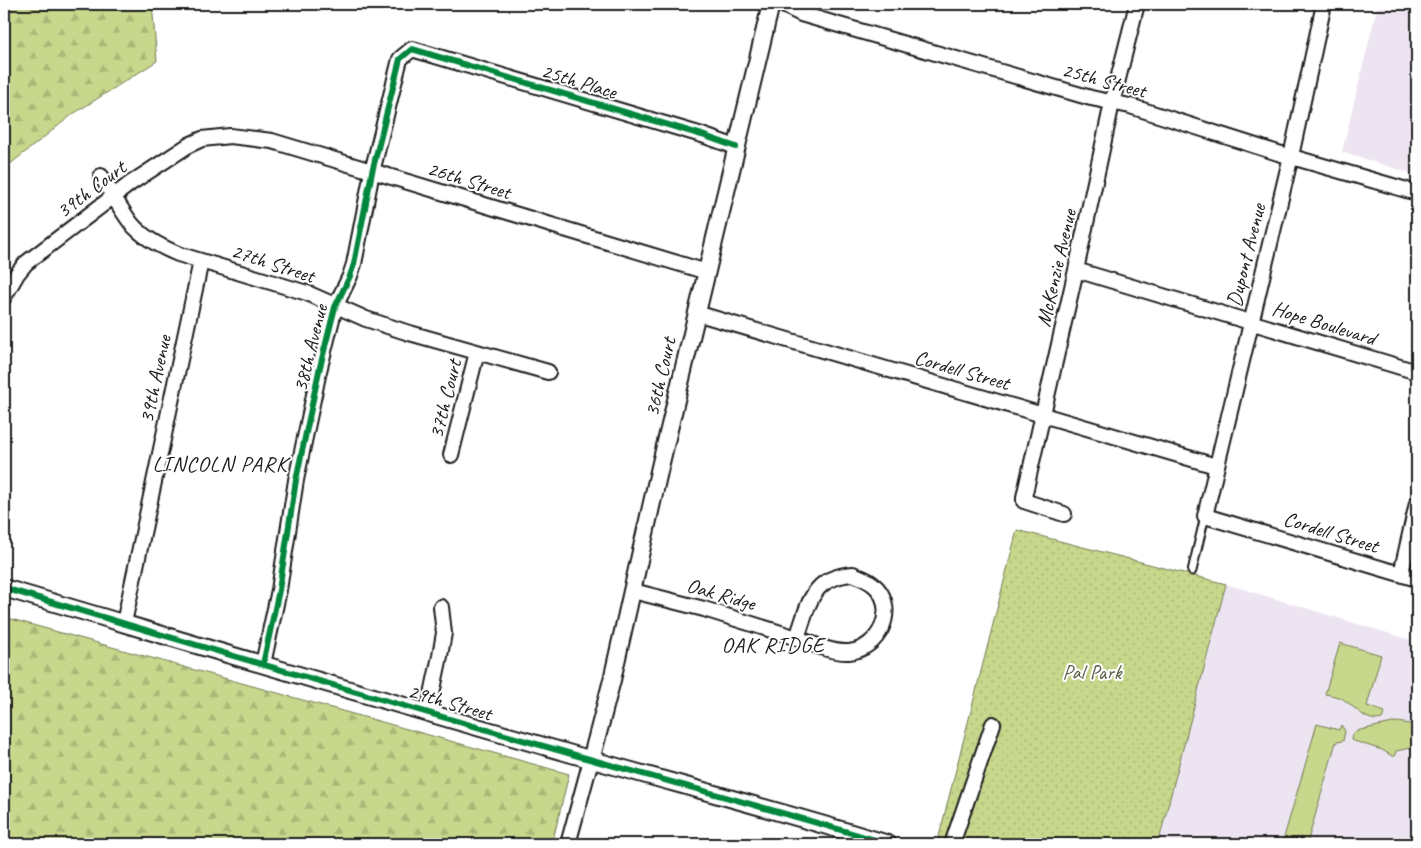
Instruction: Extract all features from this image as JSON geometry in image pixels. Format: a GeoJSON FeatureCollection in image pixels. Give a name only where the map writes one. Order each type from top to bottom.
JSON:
{"type":"FeatureCollection","features":[{"type":"Feature","properties":{"kind":"street","name":"36th Court"},"geometry":{"type":"LineString","coordinates":[[591,760],[633,591],[644,535],[696,313],[771,4]]}},
{"type":"Feature","properties":{"kind":"street","name":"25th Street"},"geometry":{"type":"LineString","coordinates":[[781,4],[801,14],[1082,96],[1130,106],[1417,193]]}},
{"type":"Feature","properties":{"kind":"street","name":"McKenzie Avenue"},"geometry":{"type":"LineString","coordinates":[[1064,514],[1024,501],[1112,103],[1138,4]]}},
{"type":"Feature","properties":{"kind":"street","name":"Dupont Avenue"},"geometry":{"type":"LineString","coordinates":[[1205,516],[1291,156],[1324,4]]}},
{"type":"Feature","properties":{"kind":"street","name":"25th Place"},"geometry":{"type":"LineString","coordinates":[[412,49],[702,135],[736,147]]}},
{"type":"Feature","properties":{"kind":"street","name":"38th Avenue"},"geometry":{"type":"LineString","coordinates":[[263,664],[279,590],[296,480],[335,307],[354,264],[372,172],[395,72],[400,59],[412,49]]}},
{"type":"Feature","properties":{"kind":"street","name":"26th Street"},"geometry":{"type":"LineString","coordinates":[[219,137],[244,137],[272,141],[707,272]]}},
{"type":"Feature","properties":{"kind":"street","name":"39th Court"},"geometry":{"type":"LineString","coordinates":[[4,297],[17,274],[26,263],[114,196],[189,145],[202,139],[219,137]]}},
{"type":"Feature","properties":{"kind":"street","name":"27th Street"},"geometry":{"type":"LineString","coordinates":[[101,176],[131,224],[152,241],[178,254],[306,293],[335,307],[406,332],[548,372]]}},
{"type":"Feature","properties":{"kind":"street","name":"39th Avenue"},"geometry":{"type":"LineString","coordinates":[[124,623],[201,261]]}},
{"type":"Feature","properties":{"kind":"street","name":"Hope Boulevard"},"geometry":{"type":"LineString","coordinates":[[1076,270],[1417,372]]}},
{"type":"Feature","properties":{"kind":"street","name":"Cordell Street"},"geometry":{"type":"LineString","coordinates":[[696,313],[1216,466]]}},
{"type":"Feature","properties":{"kind":"street","name":"37th Court"},"geometry":{"type":"LineString","coordinates":[[451,455],[477,352]]}},
{"type":"Feature","properties":{"kind":"street"},"geometry":{"type":"LineString","coordinates":[[1401,574],[1417,503]]}},
{"type":"Feature","properties":{"kind":"street","name":"Cordell Street"},"geometry":{"type":"LineString","coordinates":[[1205,516],[1417,579]]}},
{"type":"Feature","properties":{"kind":"street","name":"Oak Ridge"},"geometry":{"type":"LineString","coordinates":[[633,591],[704,609],[836,651],[850,652],[863,648],[874,640],[882,628],[886,616],[884,601],[877,588],[867,579],[854,574],[840,575],[817,588],[797,638]]}},
{"type":"Feature","properties":{"kind":"street","name":"29th Street"},"geometry":{"type":"LineString","coordinates":[[4,588],[428,713],[591,760],[693,786],[888,844]]}},
{"type":"Feature","properties":{"kind":"street"},"geometry":{"type":"LineString","coordinates":[[428,713],[444,633],[441,607]]}},
{"type":"Feature","properties":{"kind":"street"},"geometry":{"type":"LineString","coordinates":[[952,844],[994,724]]}},
{"type":"Feature","properties":{"kind":"street"},"geometry":{"type":"LineString","coordinates":[[568,844],[591,760]]}},
{"type":"Feature","properties":{"kind":"lane"},"geometry":{"type":"LineString","coordinates":[[1192,571],[1205,516]]}},
{"type":"Feature","properties":{"kind":"shaded area"},"geometry":{"type":"Polygon","coordinates":[[[1378,4],[1417,4],[1417,175],[1342,152],[1378,4]]]}},
{"type":"Feature","properties":{"kind":"shaded area"},"geometry":{"type":"Polygon","coordinates":[[[1226,584],[1417,642],[1417,844],[1158,844],[1226,584]]]}},
{"type":"Feature","properties":{"kind":"green space"},"geometry":{"type":"Polygon","coordinates":[[[4,4],[152,4],[157,61],[73,114],[4,169],[4,4]]]}},
{"type":"Feature","properties":{"kind":"green space","name":"Pal Park"},"geometry":{"type":"Polygon","coordinates":[[[1017,530],[1226,584],[1158,844],[937,844],[1017,530]]]}},
{"type":"Feature","properties":{"kind":"green space"},"geometry":{"type":"Polygon","coordinates":[[[4,617],[569,774],[552,844],[4,844],[4,617]]]}},
{"type":"Feature","properties":{"kind":"green space"},"geometry":{"type":"Polygon","coordinates":[[[1340,643],[1381,655],[1367,706],[1385,712],[1382,719],[1371,719],[1341,698],[1325,694],[1340,643]]]}},
{"type":"Feature","properties":{"kind":"green space"},"geometry":{"type":"Polygon","coordinates":[[[1397,722],[1417,725],[1417,749],[1411,748],[1396,751],[1394,757],[1382,750],[1351,740],[1352,734],[1360,730],[1397,722]]]}},
{"type":"Feature","properties":{"kind":"green space"},"geometry":{"type":"Polygon","coordinates":[[[1317,724],[1339,730],[1341,725],[1345,731],[1343,741],[1336,742],[1307,844],[1282,844],[1317,724]]]}},
{"type":"Feature","properties":{"kind":"cycle path"},"geometry":{"type":"LineString","coordinates":[[263,664],[279,590],[296,480],[319,371],[335,307],[354,264],[372,172],[400,59],[412,49],[702,135],[736,147]]}},
{"type":"Feature","properties":{"kind":"cycle path"},"geometry":{"type":"LineString","coordinates":[[4,588],[416,710],[888,844]]}},
{"type":"Feature","properties":{"kind":"district","name":"LINCOLN PARK"},"geometry":{"type":"Point","coordinates":[220,463]}},
{"type":"Feature","properties":{"kind":"district","name":"OAK RIDGE"},"geometry":{"type":"Point","coordinates":[773,644]}}]}
